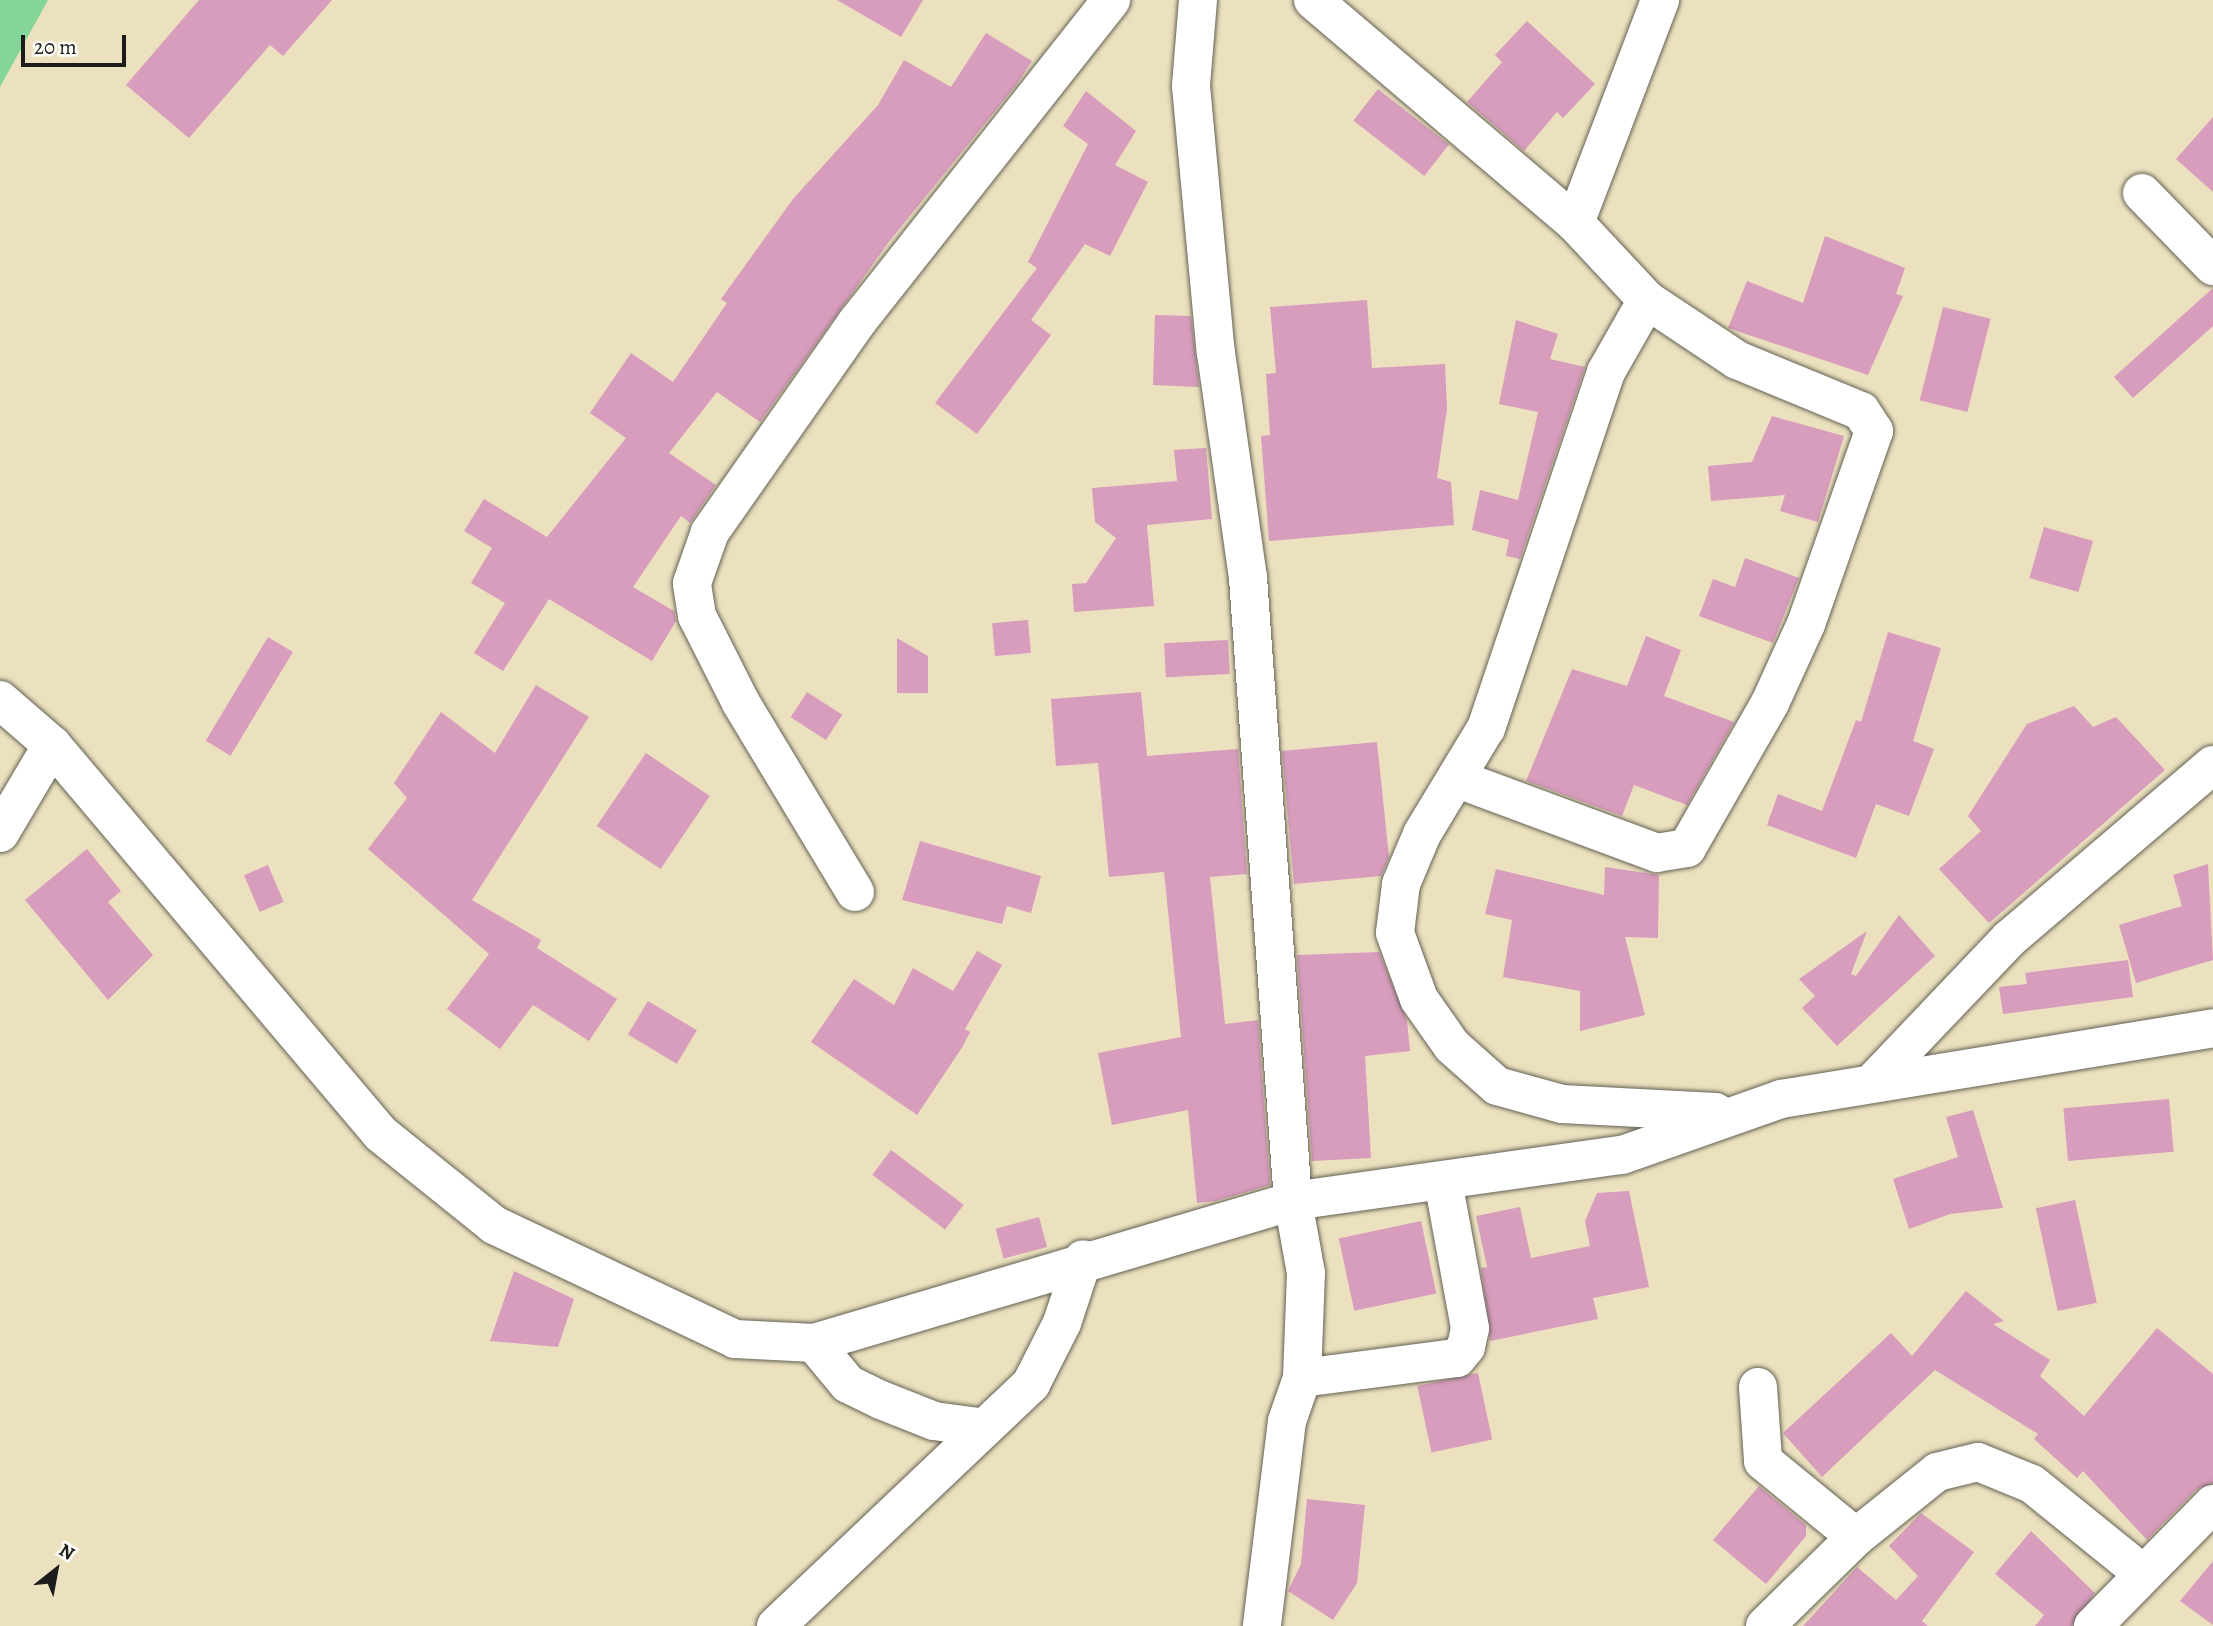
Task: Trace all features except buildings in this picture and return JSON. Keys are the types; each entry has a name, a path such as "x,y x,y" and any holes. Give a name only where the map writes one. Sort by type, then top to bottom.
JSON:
{"street":[{"path":"855,892 741,703 697,616 692,583 710,532 857,322 1111,0"},
{"path":"1198,0 1191,86 1217,366 1248,578 1293,1201 1306,1273 1302,1378 1287,1421 1262,1626"},
{"path":"1313,0 1574,223 1647,300 1737,360 1861,411 1874,432 1806,624 1700,834 1676,854 1558,820 1458,779"},
{"path":"1574,223 1660,0"},
{"path":"2141,193 2213,266"},
{"path":"1647,300 1606,372 1486,728 1401,884 1395,933 1419,999 1452,1046 1497,1086 1562,1104 1732,1113"},
{"path":"0,700 52,745 381,1135 494,1226 735,1339 814,1343 1083,1259 1293,1201 1622,1155 1732,1113 1872,1083 2213,1028"},
{"path":"0,833 52,745"},
{"path":"1872,1083 2009,939 2213,765"},
{"path":"1302,1378 1457,1358 1466,1347 1470,1328 1443,1181"},
{"path":"776,1626 1031,1384 1062,1323 1083,1259"},
{"path":"814,1343 848,1384 934,1421 985,1428"},
{"path":"1758,1387 1763,1461 1856,1536"},
{"path":"1765,1626 1856,1536 1937,1472 1978,1462 2032,1484 2141,1572"},
{"path":"2093,1626 2141,1572 2213,1504"}],"green space":[{"path":"0,0 48,0 0,87"}]}
